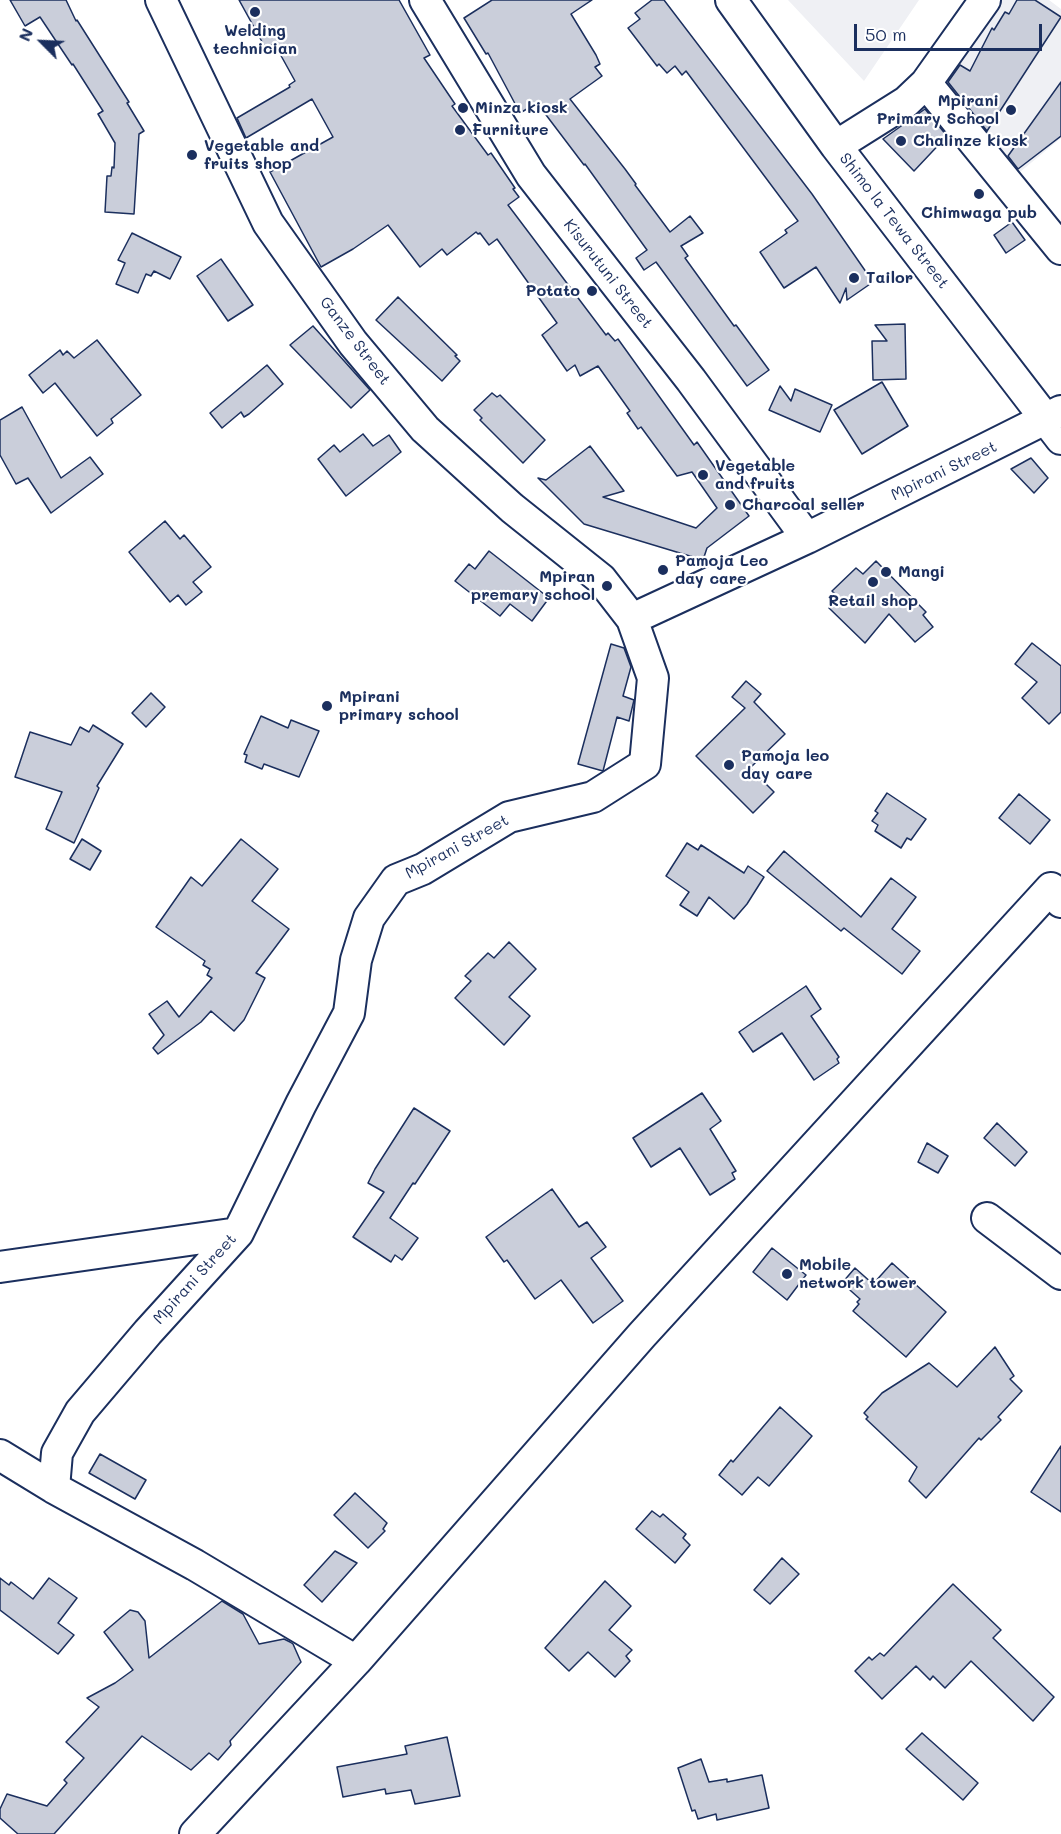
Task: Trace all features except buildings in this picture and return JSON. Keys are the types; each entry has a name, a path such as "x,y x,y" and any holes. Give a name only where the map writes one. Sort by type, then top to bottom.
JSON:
{"street":[{"name":"Ganze Street","path":"161,0 268,223 353,343 425,429 512,508 601,579 632,619"},
{"name":"Kisurutuni Street","path":"425,0 531,175 691,380 807,538"},
{"name":"Shimo la Tewa Street","path":"731,0 836,146 1056,423"},
{"path":"836,146 906,102 926,83 985,0"},
{"path":"926,83 1061,249"},
{"name":"Mpirani Street","path":"54,1488 57,1453 80,1412 190,1284 238,1233 301,1104 349,1013 356,960 369,918 396,880 423,869 508,817 593,797 645,765 652,678 632,619 1056,423"},
{"path":"195,1834 356,1661 642,1335 1051,888 1061,902"},
{"path":"987,1218 1061,1274"},
{"path":"0,1267 238,1233"},
{"path":"0,1455 54,1488 195,1565 356,1661"}],"shaded area":[{"name":"Mpirani primary school","path":"788,0 919,0 864,81"},
{"name":"Mpirani Primary School","path":"998,0 1049,0 1061,9 1061,138 1014,177 938,81"}],"place":[{"name":"Welding technician","path":"255,12"},
{"name":"Minza kiosk","path":"463,108"},
{"name":"Mpirani Primary School","path":"1011,110"},
{"name":"Furniture","path":"460,130"},
{"name":"Chalinze kiosk","path":"901,141"},
{"name":"Vegetable and fruits shop","path":"192,155"},
{"name":"Chimwaga pub","path":"979,194"},
{"name":"Tailor","path":"854,278"},
{"name":"Potato","path":"592,291"},
{"name":"Vegetable and fruits","path":"703,475"},
{"name":"Charcoal seller","path":"730,505"},
{"name":"Pamoja Leo day care","path":"663,570"},
{"name":"Mangi","path":"886,572"},
{"name":"Retail shop","path":"873,582"},
{"name":"Mpiran premary school","path":"607,586"},
{"name":"Mpirani primary school","path":"327,706"},
{"name":"Pamoja leo day care","path":"729,765"},
{"name":"Mobile network tower","path":"787,1274"}]}
